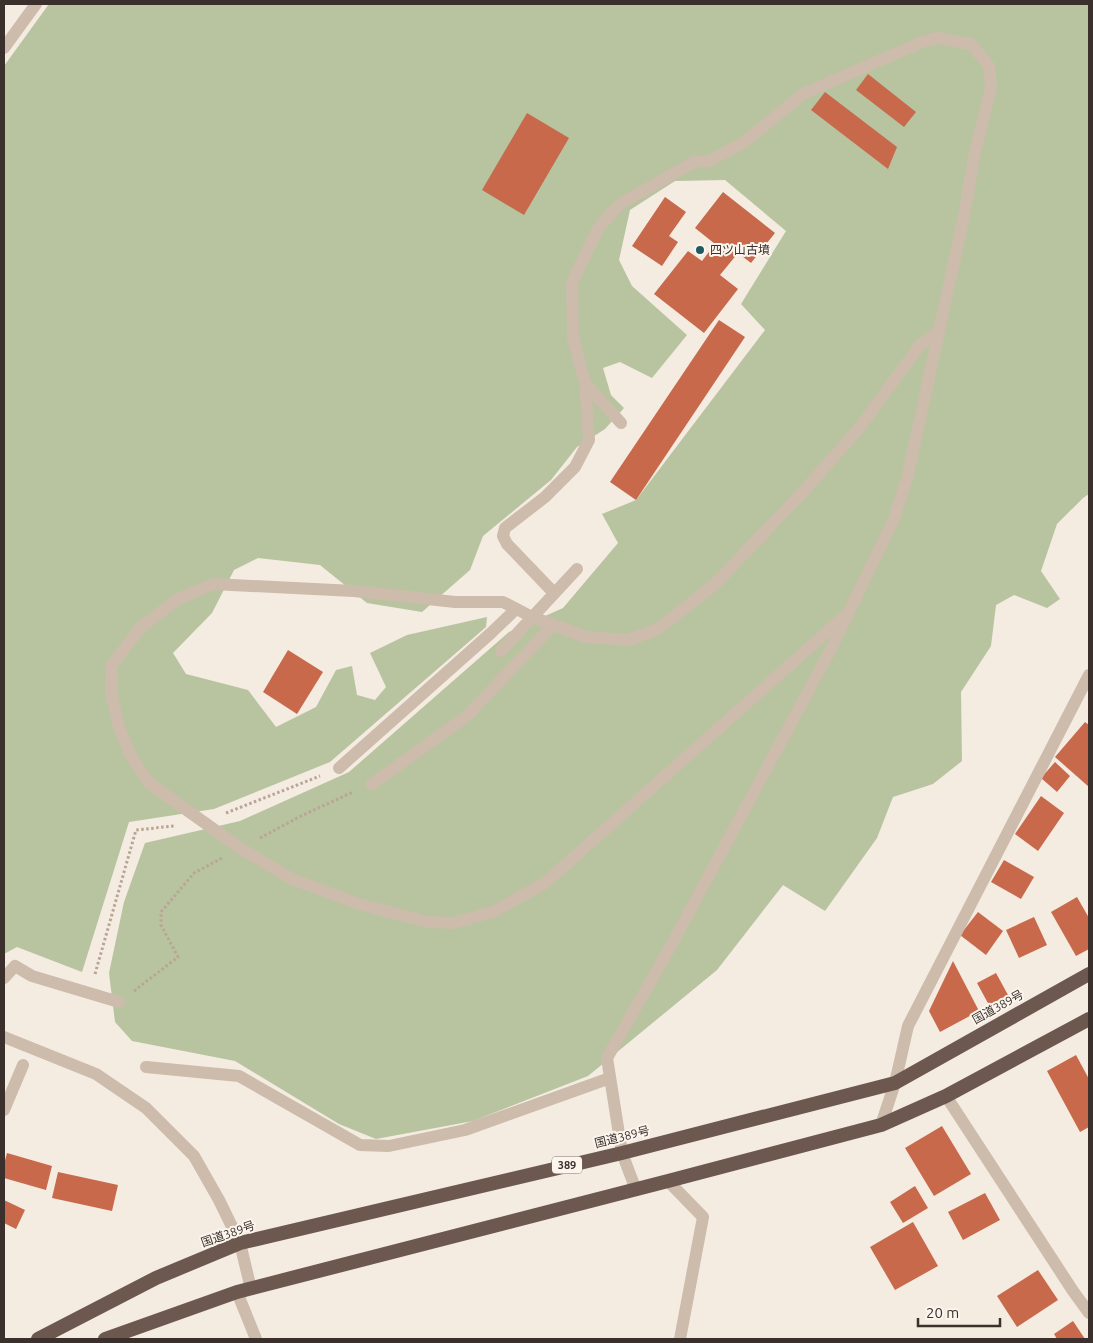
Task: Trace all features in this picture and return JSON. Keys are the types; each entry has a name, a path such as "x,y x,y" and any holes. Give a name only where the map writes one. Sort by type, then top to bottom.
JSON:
{"highway":[{"name":"国道389号","path":"38,1339 156,1278 240,1243 622,1152 895,1083 1089,974"},
{"path":"105,1339 237,1292 636,1190 881,1124 946,1096 1089,1019"}],"street":[{"path":"4,48 36,4"},
{"path":"554,593 507,544 503,536 506,528 545,497 575,467 589,440 585,383 573,338 572,282 599,226 620,204 694,162 709,161 743,143 803,94 922,42 937,38 971,44 989,66 991,87 974,157 965,211 907,479 893,521 831,649 673,942 607,1058 622,1152 636,1190"},
{"path":"848,613 545,883 493,912 453,923 428,922 359,904 292,879 240,848 149,784 130,756 119,727 111,692 112,665 141,627 178,599 213,584 354,591 456,602 503,602 532,618 586,637 628,640 658,629 715,584 803,492 860,427 920,344 939,331"},
{"path":"585,383 621,423"},
{"path":"501,651 577,569"},
{"path":"339,768 516,609"},
{"path":"372,784 467,716 553,625"},
{"path":"881,1124 895,1083 908,1026 1088,679"},
{"path":"4,978 15,966 32,976 119,1002"},
{"path":"4,1037 96,1074 146,1108 194,1156 219,1200 240,1243 251,1289"},
{"path":"4,1110 23,1065"},
{"path":"146,1067 239,1076 360,1146 389,1146 465,1130 610,1078"},
{"path":"946,1096 1089,1313"},
{"path":"668,1181 704,1216 680,1339"},
{"path":"237,1292 256,1339"}],"path":[{"path":"90,993 136,830 203,822 339,768"},
{"path":"119,1002 178,957 161,924 161,912 194,873 301,816 372,784"}],"green space":[{"path":"49,4 1089,4 1089,494 1057,524 1041,571 1060,599 1047,608 1014,595 996,605 991,646 961,692 962,761 933,784 893,797 877,838 825,911 783,885 717,970 588,1076 473,1121 376,1139 339,1124 235,1061 132,1041 115,1022 109,973 124,902 145,843 240,821 349,772 509,632 563,608 618,543 602,514 636,500 765,330 741,304 786,231 725,180 675,181 630,210 619,260 632,286 687,335 652,378 620,362 603,368 611,395 624,408 605,429 577,447 551,480 483,536 470,570 422,612 367,603 320,565 258,558 234,570 212,613 173,653 186,674 248,690 276,727 316,707 336,670 352,666 357,695 375,700 386,687 370,653 407,635 487,617 486,627 330,762 214,809 129,822 82,972 17,947 4,954 4,66"}],"building":[{"path":"868,74 916,112 904,127 856,90"},
{"path":"825,92 897,147 888,169 811,110"},
{"path":"527,113 569,138 524,215 482,190"},
{"path":"723,192 775,233 751,263 738,253 720,275 738,289 704,333 654,294 688,251 702,261 715,244 695,228"},
{"path":"665,197 686,212 669,236 678,242 662,266 632,246"},
{"path":"719,320 745,337 636,500 610,482"},
{"path":"288,650 323,672 297,714 263,692"},
{"path":"1085,722 1089,725 1089,787 1055,757"},
{"path":"1055,762 1070,776 1057,792 1041,778"},
{"path":"1041,796 1064,813 1038,851 1015,834"},
{"path":"1004,860 1034,877 1021,899 991,882"},
{"path":"1077,897 1089,918 1089,949 1076,956 1051,912"},
{"path":"978,912 1003,931 986,955 960,935"},
{"path":"1034,917 1047,945 1019,958 1006,930"},
{"path":"953,961 979,1011 940,1032 929,1011"},
{"path":"996,973 1008,995 989,1005 977,983"},
{"path":"1076,1055 1089,1079 1089,1127 1080,1132 1047,1071"},
{"path":"942,1126 971,1174 934,1196 905,1148"},
{"path":"7,1153 52,1166 46,1190 4,1178 4,1164"},
{"path":"58,1172 118,1185 112,1211 52,1198"},
{"path":"915,1186 928,1208 903,1223 890,1202"},
{"path":"985,1193 1000,1220 963,1240 948,1212"},
{"path":"4,1200 25,1210 16,1229 4,1223"},
{"path":"913,1222 938,1266 895,1290 870,1247"},
{"path":"1038,1270 1058,1300 1017,1327 997,1296"},
{"path":"1073,1321 1085,1339 1057,1339 1054,1334"}],"place":[{"name":"四ツ山古墳","path":"700,250"}]}
